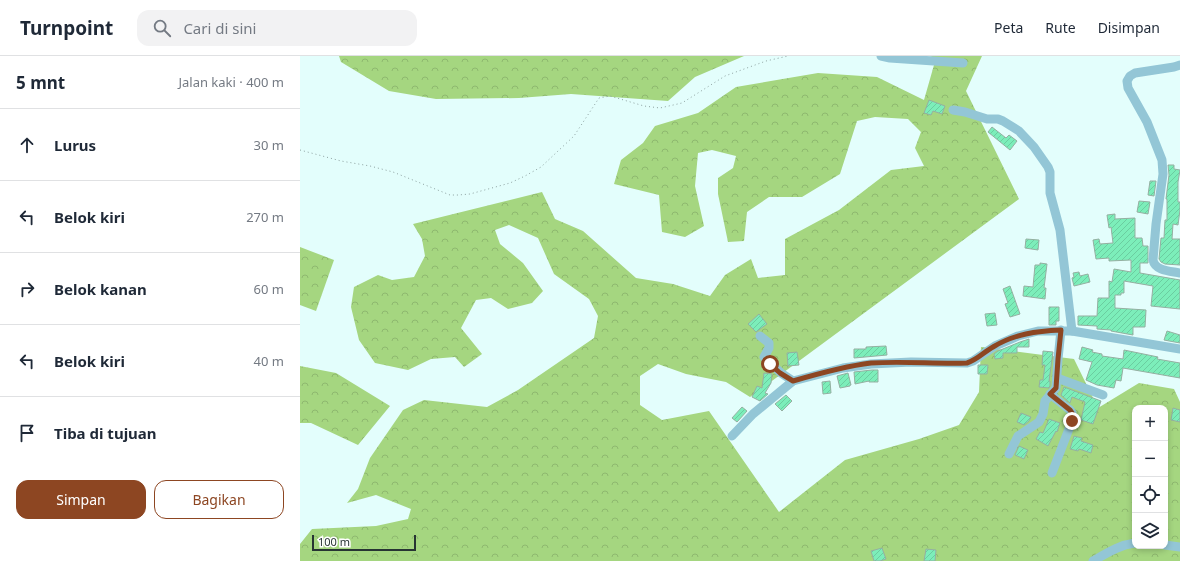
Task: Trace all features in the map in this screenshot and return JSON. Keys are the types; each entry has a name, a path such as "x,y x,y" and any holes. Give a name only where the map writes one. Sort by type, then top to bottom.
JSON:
{"street":[{"path":"881,56 890,58 964,63"},
{"path":"1180,66 1135,73 1130,76 1127,81 1128,88 1147,122 1162,160 1163,174 1156,224 1154,264 1160,268 1180,273"},
{"path":"953,110 987,119 998,119 1003,121 1019,131 1034,147 1048,167 1050,172 1050,193 1060,230 1072,331"},
{"path":"1009,454 1018,436 1039,422 1043,414 1045,401 1056,389 1061,330"},
{"path":"732,436 753,414 793,381 843,368 871,364 911,362 973,362 995,346 1018,336 1038,331 1072,331 1180,349"},
{"path":"760,336 769,343 769,348 764,357 780,373 793,381"},
{"path":"1057,378 1103,395"},
{"path":"1050,394 1070,410 1072,417 1072,421 1052,472"},
{"path":"1093,561 1116,548 1125,544 1132,543"},
{"path":"1168,545 1180,547"}],"path":[{"path":"300,150 341,161 370,166 450,194 470,194 510,183 541,167 574,136 599,98 610,96 644,106 660,108 682,103 725,76 766,61 788,56"}],"green space":[{"path":"339,56 744,56 695,77 668,101 571,94 519,98 436,99 389,91 341,62"},
{"path":"929,56 982,56 966,91 1019,199 750,397 726,382 686,374 658,364 640,376 640,405 662,420 709,411 779,512 845,460 919,439 959,425 979,392 981,347 1074,359 1098,408 1139,383 1174,389 1180,402 1180,561 300,561 300,544 312,529 376,526 408,519 411,509 376,495 347,503 358,489 370,458 403,410 424,400 487,407 518,390 594,338 598,316 589,299 554,274 538,238 509,225 495,230 500,244 523,263 543,291 532,303 508,309 491,298 476,300 461,328 482,354 464,367 455,357 431,359 408,370 375,363 359,340 351,307 354,287 378,275 392,280 414,277 425,256 422,239 413,224 542,192 555,219 583,231 636,278 673,284 710,296 725,275 751,259 758,278 785,275 785,239 839,210 891,170 924,166 915,148 921,132 908,119 875,117 857,121 840,174 802,197 769,197 747,212 744,241 728,242 718,194 718,178 733,168 736,156 712,150 698,153 695,186 704,226 685,237 662,232 659,195 614,184 621,160 643,143 655,126 698,113 736,87 818,73 877,77 924,100 936,58"},
{"path":"300,247 334,260 316,311 300,305"},
{"path":"300,366 336,373 390,406 358,445 311,423 300,423"}],"building":[{"path":"929,100 945,106 942,114 933,111 931,115 924,113"},
{"path":"992,127 1006,138 1009,135 1017,141 1010,150 988,132"},
{"path":"1168,165 1174,165 1174,169 1180,170 1178,182 1178,202 1180,202 1180,210 1178,225 1173,224 1172,239 1180,239 1180,265 1165,264 1159,259 1161,238 1164,238 1165,220 1167,220 1166,199 1169,175"},
{"path":"1150,181 1156,181 1154,196 1148,195"},
{"path":"1139,201 1150,202 1148,214 1137,212"},
{"path":"1115,214 1115,219 1135,218 1135,238 1142,238 1143,246 1148,246 1148,263 1140,263 1140,273 1180,280 1180,309 1151,306 1153,286 1124,281 1124,293 1121,293 1121,295 1115,295 1115,308 1146,310 1145,327 1133,327 1133,335 1111,330 1097,329 1097,326 1078,325 1078,316 1097,316 1098,298 1109,298 1109,281 1112,282 1114,269 1131,272 1131,260 1109,261 1109,258 1096,259 1093,240 1099,239 1100,244 1113,243 1111,227 1109,228 1107,215"},
{"path":"1026,239 1039,240 1038,250 1025,248"},
{"path":"1040,263 1047,264 1044,288 1046,288 1045,299 1023,296 1024,286 1033,287 1035,265 1040,265"},
{"path":"1079,272 1080,276 1088,274 1090,282 1074,286 1072,278 1074,277 1073,273"},
{"path":"1010,286 1020,314 1010,317 1005,304 1008,303 1003,289"},
{"path":"1049,307 1059,307 1059,321 1056,321 1056,325 1049,325"},
{"path":"995,313 997,325 987,326 985,314"},
{"path":"759,314 767,324 756,332 748,324"},
{"path":"1167,331 1180,335 1180,343 1164,340"},
{"path":"1029,339 1029,347 1017,347 1017,353 1003,353 1003,358 995,359 994,354 998,351"},
{"path":"886,346 887,355 854,358 854,349"},
{"path":"1082,347 1093,350 1092,352 1102,354 1102,356 1123,359 1124,350 1158,357 1157,359 1180,363 1180,378 1123,368 1121,381 1116,380 1114,388 1097,385 1086,380 1092,362 1079,359"},
{"path":"1043,351 1053,352 1049,388 1039,387 1040,380 1043,380 1045,365 1042,365"},
{"path":"797,352 799,365 788,366 787,353"},
{"path":"978,365 988,365 987,374 978,374"},
{"path":"878,370 878,382 869,381 855,384 854,372"},
{"path":"764,373 772,374 771,383 765,393 768,394 760,401 752,397 757,386 762,388"},
{"path":"848,373 851,385 840,388 837,376"},
{"path":"830,381 831,393 823,394 822,382"},
{"path":"1064,387 1101,401 1093,424 1081,420 1085,402 1072,397 1070,403 1061,395"},
{"path":"786,395 792,401 782,411 775,404"},
{"path":"742,407 747,411 737,422 732,418"},
{"path":"1173,408 1180,410 1180,422 1171,420"},
{"path":"1021,413 1031,417 1024,425 1017,422"},
{"path":"1049,419 1060,423 1057,432 1056,431 1048,446 1036,439 1040,432 1043,433"},
{"path":"1074,436 1082,438 1081,441 1093,445 1091,453 1079,449 1078,451 1070,449"},
{"path":"1019,446 1028,450 1024,459 1015,455"},
{"path":"882,548 886,559 874,561 871,551"},
{"path":"926,549 936,550 935,561 924,561"}],"route":[{"path":"770,364 780,373 793,381 843,368 871,364 911,362 953,364 967,363 973,362 985,351 1018,336 1038,331 1061,330 1056,388 1050,394 1070,410 1072,413 1072,421"}]}
